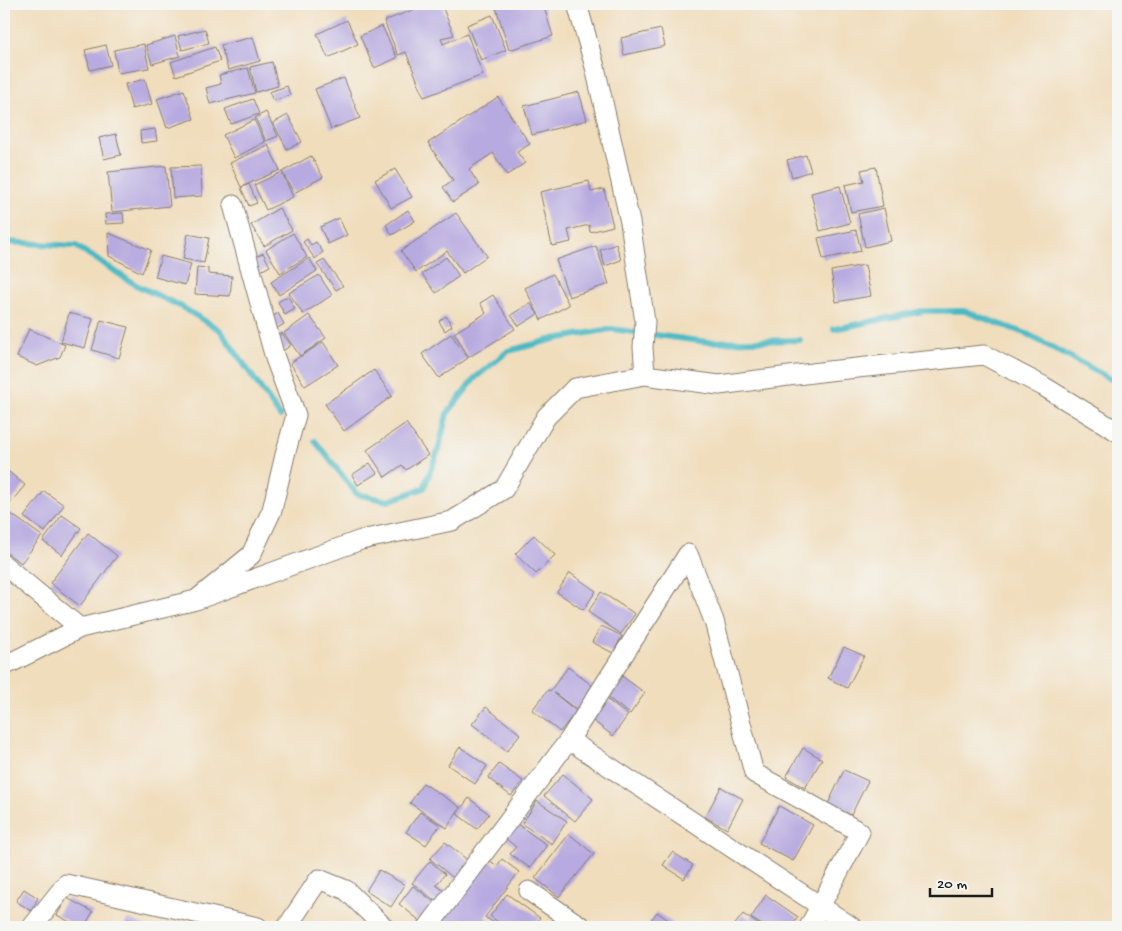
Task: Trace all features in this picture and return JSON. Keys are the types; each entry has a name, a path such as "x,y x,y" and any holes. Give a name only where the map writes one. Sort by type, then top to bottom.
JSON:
{"street":[{"path":"577,4 595,67 630,222 645,322 643,347 645,375"},
{"path":"196,600 252,555 272,510 284,455 296,416 275,358 233,205"},
{"path":"4,666 80,628 196,600 361,540 452,521 504,489 546,417 575,388 645,375 719,385 828,371 984,355 1043,386 1118,432"},
{"path":"428,927 569,740 688,554 714,621 754,773 860,832 809,927"},
{"path":"4,565 80,628"},
{"path":"569,740 852,927"},
{"path":"287,927 319,879 346,890 384,927"},
{"path":"32,927 66,884 258,927"},
{"path":"529,891 582,927"}],"building":[{"path":"428,4 441,4 454,35 441,38 443,44 467,34 483,75 424,97 406,52 398,55 384,21"},
{"path":"495,4 543,4 553,36 509,50"},
{"path":"492,15 506,50 481,60 467,25"},
{"path":"347,20 358,44 328,58 317,34"},
{"path":"382,26 397,58 374,68 360,36"},
{"path":"205,29 209,43 182,50 178,36"},
{"path":"661,29 665,46 624,55 621,38"},
{"path":"175,36 180,56 152,64 146,45"},
{"path":"253,37 260,61 228,70 221,45"},
{"path":"144,44 149,68 118,73 114,50"},
{"path":"106,45 111,65 90,70 85,50"},
{"path":"215,47 220,61 176,76 171,62"},
{"path":"272,62 278,86 256,92 250,67"},
{"path":"248,68 255,93 210,104 206,88 221,84 219,75"},
{"path":"344,78 360,118 331,129 315,89"},
{"path":"145,79 152,104 132,109 125,84"},
{"path":"287,86 290,95 273,101 269,92"},
{"path":"184,90 194,119 167,128 157,99"},
{"path":"579,92 587,120 532,135 524,106"},
{"path":"498,97 530,144 517,152 525,163 507,175 493,153 469,169 479,185 453,202 443,187 453,180 428,143"},
{"path":"253,99 259,114 231,124 225,109"},
{"path":"266,112 278,136 266,141 255,118"},
{"path":"288,115 302,142 287,149 273,123"},
{"path":"254,120 265,142 234,158 223,135"},
{"path":"155,129 157,141 141,143 140,131"},
{"path":"116,134 121,155 104,159 99,138"},
{"path":"268,145 280,170 241,187 230,163"},
{"path":"806,155 811,171 792,177 787,160"},
{"path":"311,156 323,177 294,193 282,172"},
{"path":"166,166 170,206 112,212 108,172"},
{"path":"201,166 202,196 173,198 171,167"},
{"path":"876,167 883,206 851,212 845,185 864,181 861,170"},
{"path":"395,169 412,197 391,208 375,180"},
{"path":"282,172 293,197 266,210 254,185"},
{"path":"589,181 591,192 604,189 613,226 590,232 589,225 568,230 571,242 552,246 540,192"},
{"path":"249,184 257,203 249,206 241,188"},
{"path":"840,186 850,223 820,231 811,193"},
{"path":"279,208 292,230 264,246 251,225"},
{"path":"884,208 891,241 865,247 858,214"},
{"path":"408,210 415,221 392,235 386,225"},
{"path":"123,213 124,223 106,224 105,214"},
{"path":"456,213 487,256 463,273 447,251 416,272 401,251"},
{"path":"339,218 347,235 328,244 320,227"},
{"path":"856,230 861,251 823,259 818,238"},
{"path":"108,233 151,250 142,273 109,256"},
{"path":"293,233 307,257 280,273 266,250"},
{"path":"188,234 209,238 204,263 183,259"},
{"path":"307,239 311,245 316,242 323,252 315,259 303,242"},
{"path":"616,244 621,260 605,266 600,250"},
{"path":"596,246 609,284 569,297 556,260"},
{"path":"263,253 270,266 257,273 250,260"},
{"path":"161,256 191,264 185,285 155,277"},
{"path":"446,257 459,276 436,293 422,274"},
{"path":"309,258 317,271 279,295 271,282"},
{"path":"324,260 343,286 336,290 317,264"},
{"path":"865,265 871,296 836,302 831,271"},
{"path":"197,267 208,268 208,274 232,276 230,296 195,294"},
{"path":"553,274 569,305 541,320 525,288"},
{"path":"319,275 332,295 303,314 289,293"},
{"path":"493,295 515,329 469,357 454,333 486,313 480,303"},
{"path":"288,296 295,309 285,315 278,302"},
{"path":"530,303 538,314 519,326 511,315"},
{"path":"69,313 93,319 85,348 61,342"},
{"path":"278,313 284,324 273,331 267,320"},
{"path":"309,315 326,338 300,356 284,333"},
{"path":"446,316 452,326 445,331 439,321"},
{"path":"101,320 128,327 119,358 92,350"},
{"path":"29,329 65,345 60,357 37,366 17,357"},
{"path":"282,333 291,345 283,351 275,339"},
{"path":"451,334 468,358 439,378 422,354"},
{"path":"323,342 338,365 305,386 290,363"},
{"path":"374,370 392,396 344,431 325,404"},
{"path":"406,423 428,455 406,470 402,465 385,477 367,450"},
{"path":"370,463 377,473 358,485 352,475"},
{"path":"4,468 25,485 4,511"},
{"path":"44,491 64,505 45,532 24,517"},
{"path":"7,511 42,536 21,563 4,551 4,515"},
{"path":"62,515 81,528 62,555 43,541"},
{"path":"88,533 117,556 80,606 50,583"},
{"path":"534,535 555,555 536,574 515,554"},
{"path":"570,573 596,591 583,610 557,592"},
{"path":"601,592 635,614 621,634 588,612"},
{"path":"601,626 622,636 613,653 592,642"},
{"path":"844,647 864,656 847,688 828,678"},
{"path":"568,667 594,687 577,710 554,693 576,711 560,732 532,710 548,690 550,691"},
{"path":"615,671 645,693 630,714 600,692"},
{"path":"598,693 628,715 613,736 583,713"},
{"path":"486,707 520,734 507,751 472,724"},
{"path":"460,747 487,766 475,784 448,765"},
{"path":"803,748 822,759 805,788 786,777"},
{"path":"499,764 523,781 511,796 488,778"},
{"path":"844,770 868,781 851,815 828,804"},
{"path":"563,774 593,799 575,821 544,796"},
{"path":"423,783 460,807 447,828 410,803"},
{"path":"721,787 743,799 727,829 705,817"},
{"path":"469,798 489,814 477,829 457,814"},
{"path":"537,801 567,821 552,844 522,824"},
{"path":"779,806 813,825 793,861 759,843"},
{"path":"420,812 440,825 426,845 406,832"},
{"path":"516,823 547,845 530,868 510,854 516,847 505,838"},
{"path":"569,834 594,854 559,897 535,878"},
{"path":"445,842 470,862 456,880 430,859"},
{"path":"672,852 693,865 684,879 663,865"},
{"path":"485,857 497,866 502,859 519,872 485,917 500,927 433,927"},
{"path":"430,861 445,874 436,885 448,894 440,905 412,883"},
{"path":"379,870 405,885 391,907 366,891"},
{"path":"413,886 438,905 424,924 399,904"},
{"path":"24,889 38,898 31,911 16,901"},
{"path":"507,894 540,918 533,927 505,927 490,916"},
{"path":"766,895 798,917 791,927 765,927 751,918"},
{"path":"67,898 93,912 84,927 79,927 57,915"},
{"path":"657,912 675,925 674,927 646,927"},
{"path":"743,914 762,927 733,927"},
{"path":"128,919 149,927 122,927"}],"waterway":[{"path":"4,242 76,246 136,285 180,306 220,330 280,416"},
{"path":"834,329 923,311 964,311 1027,334 1118,383"},
{"path":"315,441 357,494 388,501 424,488 439,448 447,414 475,378 508,351 554,339 611,329 707,342 800,340"}]}
